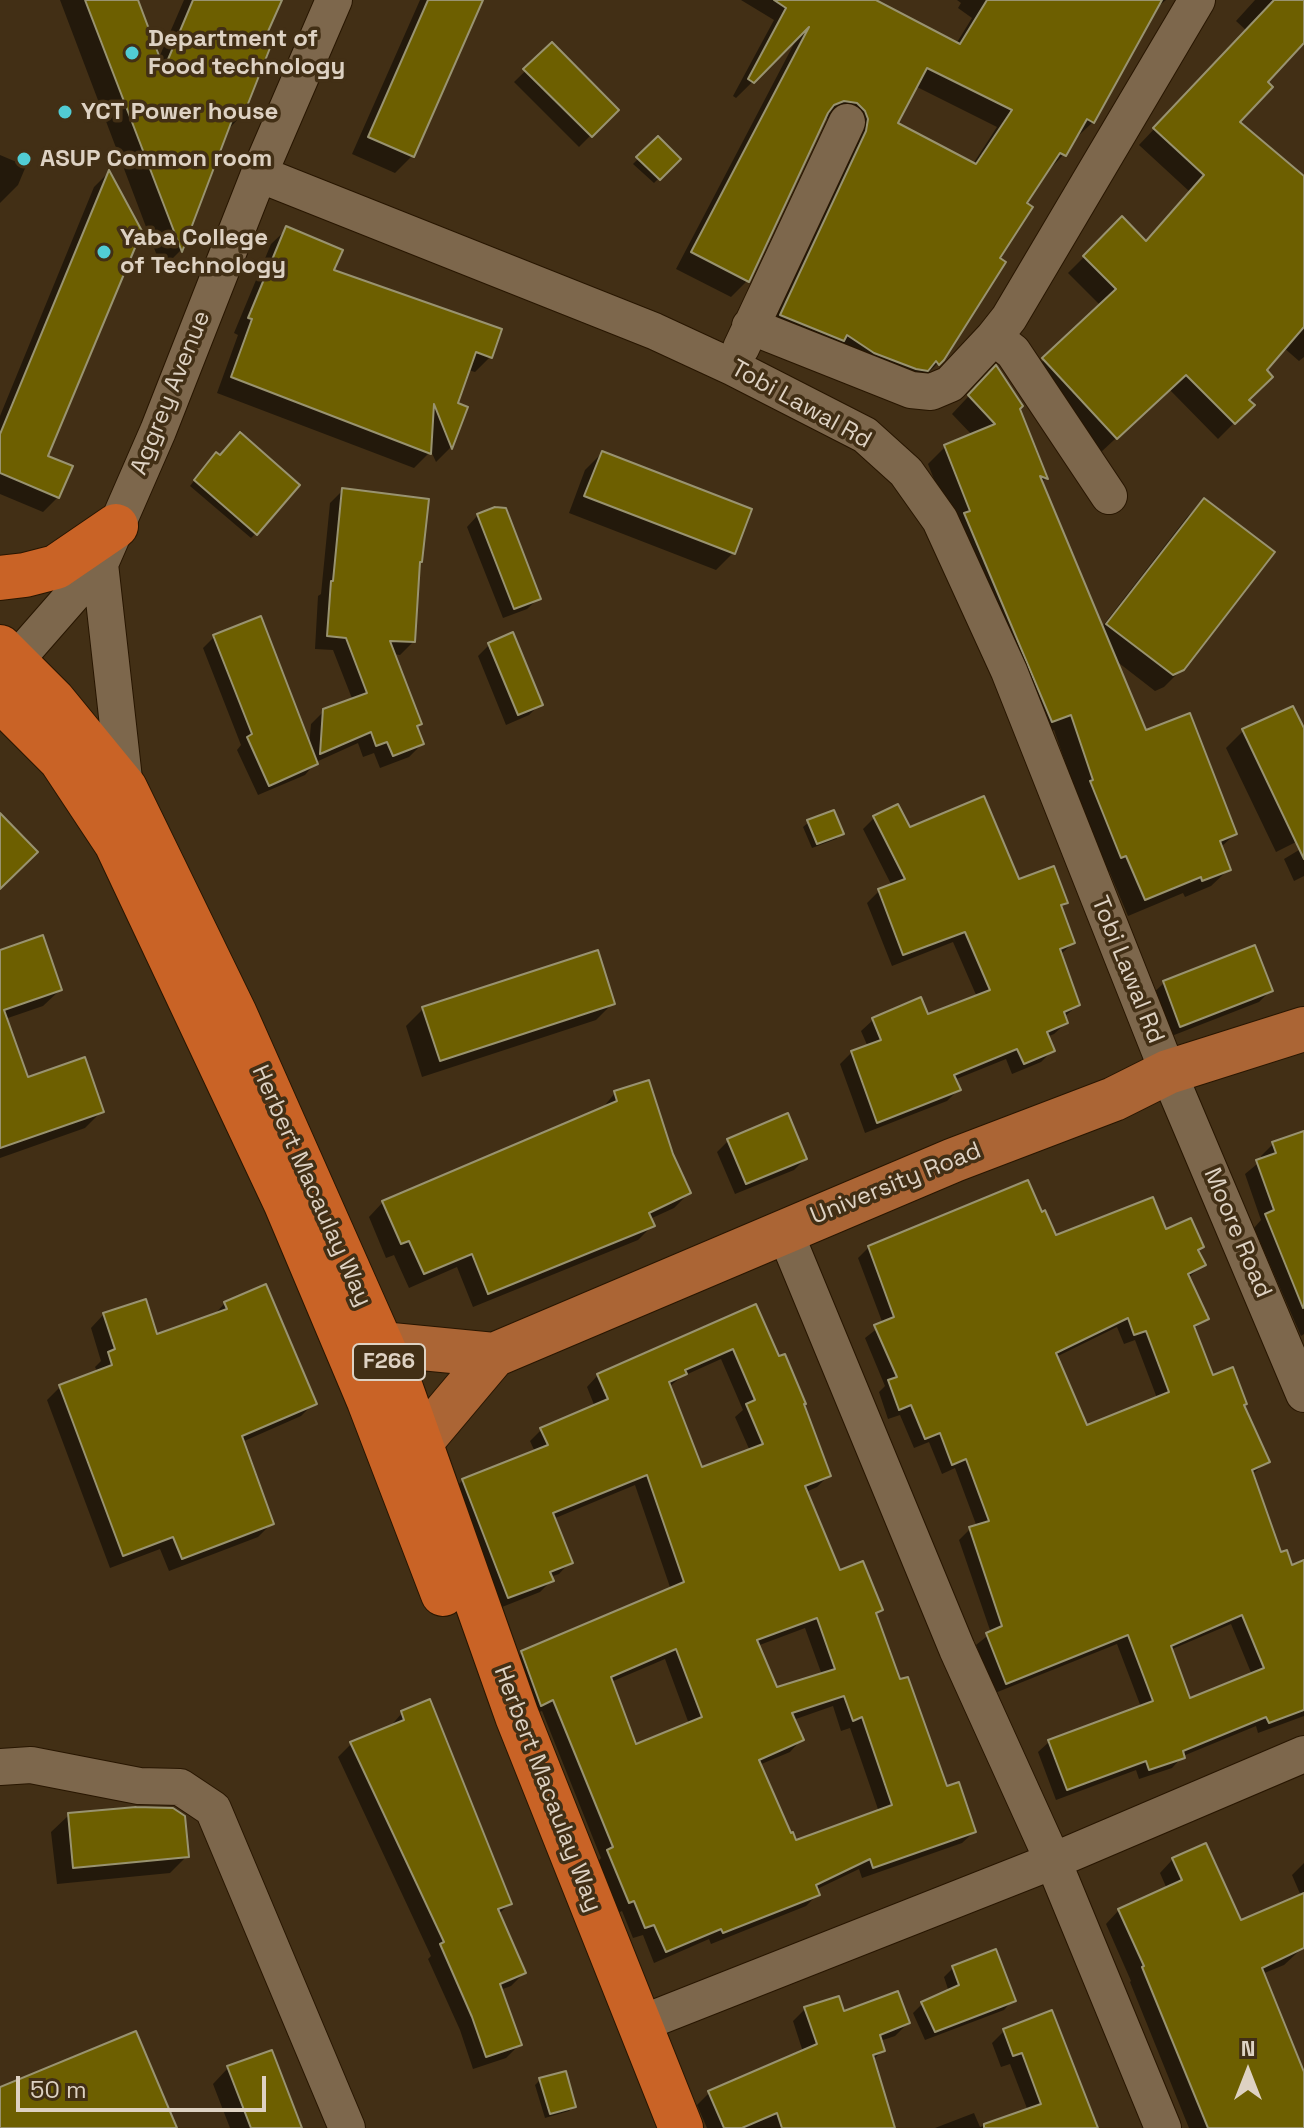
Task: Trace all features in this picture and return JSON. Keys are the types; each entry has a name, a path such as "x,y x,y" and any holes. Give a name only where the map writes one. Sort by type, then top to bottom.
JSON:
{"highway":[{"path":"0,578 56,567 108,545"},
{"name":"Herbert Macaulay Way","path":"5,669 53,700 125,788 235,1014 402,1391 517,1716 681,2128"},
{"name":"Herbert Macaulay Way","path":"5,669 116,843 286,1204 369,1401 504,1765 652,2128"}],"main road":[{"name":"University Road","path":"494,1355 784,1230 1114,1099 1168,1072 1304,1029"},
{"path":"381,1344 494,1355"},
{"path":"420,1443 494,1355"}],"street":[{"name":"Aggrey Avenue","path":"108,545 158,431 259,174 334,0"},
{"path":"750,326 911,390 931,392 950,384 1009,318 1197,0"},
{"path":"734,368 750,326 847,122"},
{"name":"Tobi Lawal Rd","path":"259,174 654,331 865,435 906,472 940,520 1009,671 1168,1072"},
{"path":"994,337 1013,352 1109,496"},
{"path":"5,669 108,545"},
{"path":"108,545 125,788"},
{"name":"Moore Road","path":"1168,1072 1304,1394"},
{"path":"784,1230 957,1649 1053,1861 1163,2128"},
{"path":"640,2024 1053,1861 1304,1754"},
{"path":"0,1767 31,1765 139,1786 180,1787 213,1809 347,2128"}],"building":[{"path":"85,0 138,0 164,69 193,0 282,0 262,45 270,48 242,119 234,115 182,252"},
{"path":"428,0 483,0 414,157 368,137"},
{"path":"774,0 876,0 960,44 987,0 1162,0 1094,123 1087,119 1066,156 1060,153 1027,203 1033,207 1000,258 1006,262 944,360 939,365 936,361 928,371 874,353 847,335 844,341 780,315 866,131 868,119 857,103 844,101 834,105 828,113 749,282 691,252 809,27 754,83 748,79 786,8","holes":["927,68 1012,110 976,164 898,123"]},
{"path":"1274,0 1304,0 1304,43 1268,82 1273,87 1240,122 1304,176 1304,327 1267,370 1273,377 1249,400 1255,405 1235,424 1186,375 1117,439 1042,358 1116,289 1083,256 1122,216 1146,241 1204,175 1153,128"},
{"path":"552,42 619,110 592,137 523,69"},
{"path":"658,136 681,159 660,180 636,157"},
{"path":"109,170 142,231 48,456 73,466 59,498 0,473 0,434"},
{"path":"286,226 343,250 334,270 502,329 492,358 476,352 458,403 468,407 452,449 434,404 431,454 231,377 252,319 248,318"},
{"path":"996,365 1023,406 1020,409 1048,479 1040,476 1146,730 1190,713 1237,834 1220,841 1231,870 1202,881 1201,877 1145,900 1126,856 1121,858 1090,781 1093,780 1071,715 1052,722 964,513 970,511 944,445 995,424 968,395"},
{"path":"240,432 300,485 257,535 194,480 216,452 220,455"},
{"path":"602,451 752,509 735,554 584,496"},
{"path":"342,488 429,499 420,562 415,642 390,641 422,724 417,726 424,744 393,756 387,742 376,746 371,732 320,754 323,709 367,693 346,638 327,636"},
{"path":"1204,498 1275,552 1184,670 1173,675 1106,624"},
{"path":"495,507 506,508 541,599 514,609 477,514"},
{"path":"261,616 318,764 269,786 247,737 252,734 213,635"},
{"path":"513,632 543,705 518,715 488,643"},
{"path":"1293,706 1304,728 1304,859 1242,729"},
{"path":"984,796 1019,879 1054,866 1068,903 1061,905 1075,943 1060,949 1080,1005 1064,1012 1068,1023 1047,1032 1055,1051 1024,1064 1017,1049 954,1075 961,1090 877,1123 851,1051 881,1040 872,1018 921,997 928,1014 990,990 965,932 903,955 878,889 905,879 873,816 898,804 910,827"},
{"path":"834,810 844,834 817,844 807,820"},
{"path":"0,813 38,852 0,889"},
{"path":"43,935 62,990 4,1010 28,1077 85,1057 104,1112 0,1148 0,950"},
{"path":"1255,945 1273,991 1180,1027 1163,981"},
{"path":"598,950 615,1004 440,1061 422,1007"},
{"path":"649,1080 673,1154 691,1193 649,1213 655,1226 488,1294 472,1254 424,1274 409,1241 401,1244 382,1201 617,1101 614,1091"},
{"path":"788,1113 807,1159 746,1184 727,1139"},
{"path":"1304,1131 1303,1308 1265,1214 1274,1210 1256,1160 1276,1153 1272,1142"},
{"path":"1028,1180 1056,1235 1153,1197 1166,1229 1191,1218 1204,1247 1198,1250 1206,1265 1188,1274 1209,1319 1194,1326 1213,1375 1233,1367 1247,1404 1244,1405 1270,1462 1252,1470 1281,1552 1287,1550 1292,1565 1304,1560 1304,1710 1269,1723 1266,1717 1183,1751 1185,1758 1149,1770 1146,1761 1067,1790 1048,1740 1153,1701 1128,1635 1006,1684 986,1633 1002,1626 969,1527 989,1521 966,1459 952,1465 940,1433 925,1439 911,1405 899,1410 888,1380 897,1377 874,1325 894,1317 868,1246","holes":["1128,1318 1134,1335 1146,1331 1169,1392 1087,1425 1056,1353","1242,1615 1264,1668 1190,1698 1171,1646"]},
{"path":"266,1284 317,1404 242,1436 274,1524 182,1559 173,1537 123,1556 59,1385 112,1365 108,1352 115,1349 103,1313 146,1299 157,1334 227,1309 224,1302"},
{"path":"756,1304 779,1356 785,1354 831,1476 805,1486 840,1570 863,1561 883,1610 876,1613 900,1679 908,1677 947,1786 959,1782 976,1832 873,1868 870,1859 816,1885 820,1895 723,1933 721,1929 666,1952 654,1925 645,1928 634,1901 629,1903 607,1850 613,1847 553,1700 541,1706 521,1651 684,1582 647,1475 553,1513 573,1563 550,1572 554,1581 508,1598 462,1479 548,1445 540,1428 608,1399 597,1374","holes":["733,1349 755,1400 746,1404 763,1444 702,1467 669,1382 687,1374 685,1370","817,1618 835,1669 777,1687 757,1640","676,1649 702,1717 636,1744 611,1677","844,1696 853,1721 862,1717 892,1805 796,1840 759,1760 804,1740 792,1713"]},
{"path":"430,1699 512,1904 498,1909 526,1973 500,1984 522,2045 486,2057 440,1944 444,1942 350,1742 404,1720 401,1711"},
{"path":"136,1807 173,1808 185,1816 189,1857 73,1868 68,1813"},
{"path":"1206,1843 1241,1920 1304,1893 1304,1948 1262,1968 1304,2072 1304,2128 1208,2128 1118,1909 1182,1880 1172,1858"},
{"path":"996,1949 1016,2001 935,2032 921,2002 959,1985 952,1966"},
{"path":"898,1991 910,2023 880,2035 885,2051 873,2055 895,2128 782,2128 777,2113 742,2128 724,2128 708,2091 817,2044 804,2007 839,1996 844,2011"},
{"path":"1052,2010 1098,2128 984,2128 984,2124 1041,2104 1022,2053 1013,2056 1003,2029"},
{"path":"136,2031 177,2128 0,2128 0,2087"},
{"path":"272,2050 302,2128 251,2128 227,2066"},
{"path":"566,2071 576,2107 550,2114 539,2078"}],"place":[{"name":"Department of Food technology","path":"132,53"},
{"name":"YCT Power house","path":"65,112"},
{"name":"ASUP Common room","path":"24,159"},
{"name":"Yaba College of Technology","path":"104,252"}]}
